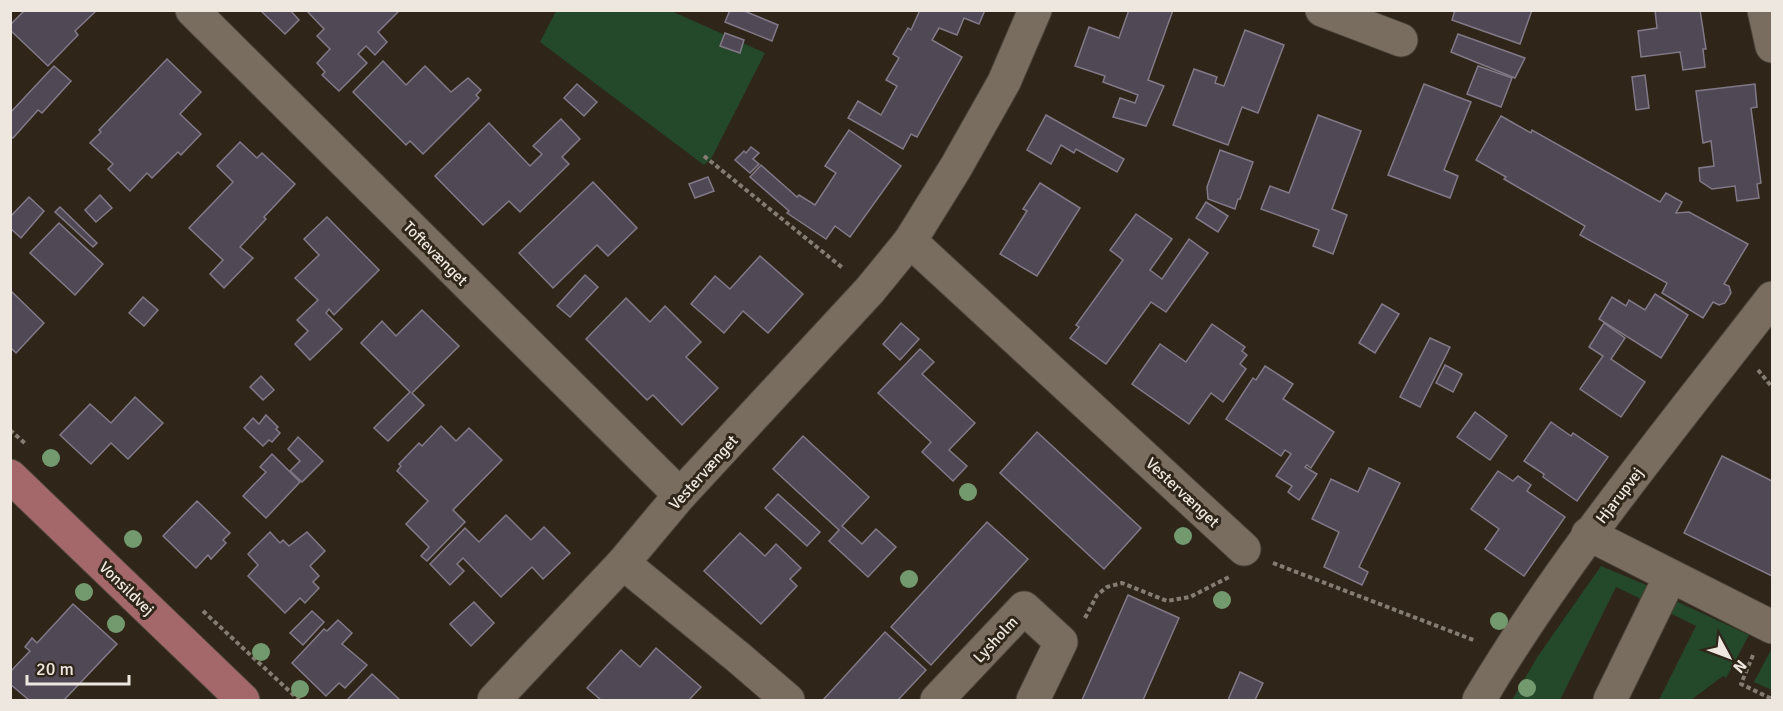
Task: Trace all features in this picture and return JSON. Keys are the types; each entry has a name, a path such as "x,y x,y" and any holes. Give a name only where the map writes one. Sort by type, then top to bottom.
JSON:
{"main road":[{"name":"Vonsildvej","path":"10,476 243,700"}],"street":[{"name":"Toftevænget","path":"192,10 680,495"},
{"name":"Vestervænget","path":"494,700 623,563 680,495 870,290 910,241 956,167 1004,82 1035,10"},
{"path":"1322,10 1401,40"},
{"path":"1764,10 1773,46"},
{"name":"Vestervænget","path":"910,241 1244,549"},
{"name":"Hjarupvej","path":"1479,700 1507,653 1588,534 1773,298"},
{"path":"1588,534 1770,626"},
{"path":"623,563 788,700"},
{"path":"1610,700 1670,577"},
{"name":"Lysholm","path":"937,700 1024,608 1061,642"},
{"path":"1033,700 1061,642"}],"path":[{"path":"704,156 870,290"},
{"path":"1061,642 1082,623 1097,595 1107,587 1122,583 1167,601 1190,597 1228,578 1244,549 1280,566 1507,653"},
{"path":"1770,626 1741,684 1773,699"}],"green space":[{"path":"669,10 765,53 711,159 704,165 540,42 556,11"},
{"path":"1601,566 1651,587 1643,600 1616,587 1560,700 1512,700 1538,656"},
{"path":"1678,602 1749,635 1726,678 1723,676 1691,700 1659,700 1696,626 1670,613"},
{"path":"1772,648 1772,690 1754,682"}],"building":[{"path":"25,10 96,11 75,31 78,35 48,66 10,30 10,25"},
{"path":"260,10 290,10 299,20 285,34"},
{"path":"306,10 400,10 378,32 387,42 375,55 366,46 358,54 367,63 339,91 322,75 325,72 317,63 330,49 317,36 324,29"},
{"path":"730,10 742,10 778,25 772,41 725,22"},
{"path":"920,10 985,10 979,24 964,18 957,35 939,28 932,40 962,57 917,137 911,134 903,149 848,118 858,101 881,115 897,86 886,80 899,58 893,54 908,28 911,30"},
{"path":"1129,10 1173,10 1148,80 1164,86 1146,126 1113,117 1120,98 1135,103 1138,95 1103,82 1105,76 1075,66 1089,27 1119,38"},
{"path":"1455,10 1532,10 1520,44 1452,20"},
{"path":"1655,10 1700,10 1706,49 1703,49 1705,67 1683,70 1680,52 1641,57 1638,31 1657,28"},
{"path":"1245,30 1284,45 1258,113 1242,107 1228,145 1173,125 1194,69 1217,77 1215,83 1224,86"},
{"path":"725,33 744,40 740,53 720,46"},
{"path":"1458,34 1525,58 1515,78 1451,52"},
{"path":"167,59 201,92 180,114 201,134 181,155 178,152 152,178 147,173 130,191 108,169 113,164 90,143 101,132 99,130"},
{"path":"383,61 406,85 425,66 451,92 468,78 481,90 476,95 479,98 423,154 410,141 406,145 353,92"},
{"path":"54,66 71,81 42,113 38,110 13,138 10,136 10,113"},
{"path":"1478,66 1512,78 1501,107 1467,94"},
{"path":"1645,75 1649,108 1636,110 1632,77"},
{"path":"577,84 597,102 584,116 564,98"},
{"path":"1424,84 1471,102 1444,170 1458,176 1450,198 1388,175"},
{"path":"1755,84 1757,107 1751,108 1761,183 1757,184 1759,198 1737,201 1735,186 1712,189 1700,181 1699,168 1714,166 1711,141 1703,143 1696,91"},
{"path":"1046,115 1124,159 1117,172 1076,149 1074,153 1061,145 1051,164 1027,150"},
{"path":"1318,115 1361,131 1332,209 1347,215 1333,254 1313,246 1319,230 1261,209 1270,186 1289,193"},
{"path":"1501,116 1531,133 1532,130 1660,202 1666,193 1682,202 1676,213 1689,212 1748,244 1724,284 1729,286 1731,293 1725,303 1719,305 1713,302 1703,318 1662,293 1667,283 1580,235 1585,226 1476,160"},
{"path":"561,119 580,139 562,157 569,164 520,212 509,201 483,225 435,176 489,123 530,166 542,154 533,146"},
{"path":"849,130 901,166 850,237 835,226 826,239 787,213 789,211 750,177 761,165 797,197 799,195 815,205 836,173 825,166"},
{"path":"240,142 257,158 262,153 295,184 240,247 253,258 224,288 210,274 223,260 189,228 233,182 217,166"},
{"path":"751,147 759,153 753,159 759,164 750,173 735,160"},
{"path":"1220,150 1253,162 1235,209 1208,199 1207,187"},
{"path":"708,177 714,191 695,198 689,184"},
{"path":"593,182 637,228 608,256 597,245 553,288 519,253"},
{"path":"1040,183 1080,208 1037,276 1000,254 1027,211 1023,209"},
{"path":"100,195 112,208 96,222 85,210"},
{"path":"29,197 44,211 21,238 10,228 10,217"},
{"path":"1206,202 1228,216 1218,232 1196,218"},
{"path":"60,207 97,243 93,247 55,212"},
{"path":"1136,214 1172,239 1150,270 1162,279 1189,239 1208,253 1166,312 1151,302 1106,364 1070,338 1079,327 1076,325 1123,260 1110,250"},
{"path":"327,217 379,270 334,315 329,309 326,313 342,329 310,360 295,344 308,331 297,320 318,300 295,278 319,255 304,239"},
{"path":"59,223 103,264 75,295 30,253"},
{"path":"760,256 803,294 768,333 743,311 724,333 691,304 715,276 730,289"},
{"path":"585,275 598,287 570,317 557,306"},
{"path":"11,291 44,323 16,353 10,347"},
{"path":"1655,294 1688,315 1661,358 1599,319 1612,297 1626,306 1629,300 1645,310"},
{"path":"143,297 158,310 144,326 129,313"},
{"path":"626,298 650,322 665,306 701,342 686,357 718,388 682,425 653,395 647,400 586,339"},
{"path":"1382,304 1399,314 1375,353 1359,343"},
{"path":"422,310 459,346 412,393 424,405 388,441 374,428 410,392 361,343 382,321 396,336"},
{"path":"901,323 919,339 900,360 883,344"},
{"path":"1604,323 1625,338 1611,359 1645,382 1621,417 1580,389 1603,356 1589,347"},
{"path":"1212,324 1245,347 1242,351 1247,355 1240,364 1246,369 1223,402 1211,393 1189,424 1132,384 1160,344 1186,362"},
{"path":"1430,338 1450,347 1420,407 1400,397"},
{"path":"920,349 934,362 922,374 975,423 949,450 967,466 953,481 922,452 931,442 878,393"},
{"path":"1445,365 1462,374 1453,392 1436,383"},
{"path":"1265,366 1293,384 1283,399 1334,432 1311,468 1307,465 1305,467 1317,474 1299,500 1288,492 1292,486 1276,476 1291,454 1285,450 1281,456 1226,419 1253,378 1256,380"},
{"path":"261,376 274,390 263,400 250,387"},
{"path":"135,397 163,423 128,459 111,443 91,464 60,435 90,404 111,423"},
{"path":"1475,412 1507,436 1490,460 1457,437"},
{"path":"266,415 278,427 276,429 280,433 272,442 269,440 263,446 244,428 253,418 259,424"},
{"path":"1551,422 1571,436 1573,433 1608,457 1577,501 1524,461"},
{"path":"441,426 456,441 469,428 502,460 453,510 465,522 427,561 421,556 429,547 406,524 428,501 397,471 401,466 399,464 419,443 422,446"},
{"path":"1037,432 1141,528 1104,569 1000,473"},
{"path":"803,436 869,497 842,526 862,544 876,529 896,547 868,577 829,541 839,530 773,469"},
{"path":"298,437 323,461 302,482 290,471 300,461 288,449"},
{"path":"272,454 300,482 266,518 243,496 266,472 260,467"},
{"path":"1722,456 1772,481 1772,576 1684,533"},
{"path":"1369,468 1400,483 1359,567 1368,572 1362,585 1324,567 1339,532 1312,519 1331,479 1358,492"},
{"path":"1498,471 1513,481 1518,476 1531,485 1527,491 1565,517 1524,576 1485,549 1499,529 1471,509"},
{"path":"778,494 820,532 807,546 765,508"},
{"path":"197,501 230,533 223,540 226,543 211,559 208,555 196,568 163,536"},
{"path":"506,515 531,540 544,527 570,553 543,579 532,567 501,597 463,558 457,564 464,571 450,585 430,564 465,528 479,542"},
{"path":"987,522 1028,559 931,665 891,627"},
{"path":"270,532 280,543 283,540 289,546 307,532 325,551 310,566 319,576 313,582 319,588 305,603 300,598 285,613 248,576 258,565 248,554"},
{"path":"740,533 765,556 776,544 801,568 790,579 797,586 761,624 704,571"},
{"path":"1128,595 1179,618 1143,700 1082,700"},
{"path":"474,602 494,623 471,646 450,624"},
{"path":"73,604 117,644 64,700 29,700 10,684 10,672 30,651 25,647 32,638 37,643"},
{"path":"312,611 324,622 303,645 290,633"},
{"path":"338,620 352,633 342,644 367,665 345,688 339,683 326,696 292,663 324,629 327,631"},
{"path":"885,632 926,670 898,700 823,700"},
{"path":"656,648 701,687 689,700 601,700 587,688 621,650 640,667"},
{"path":"1240,672 1263,683 1255,700 1228,700"},
{"path":"372,674 400,700 347,700"}]}
